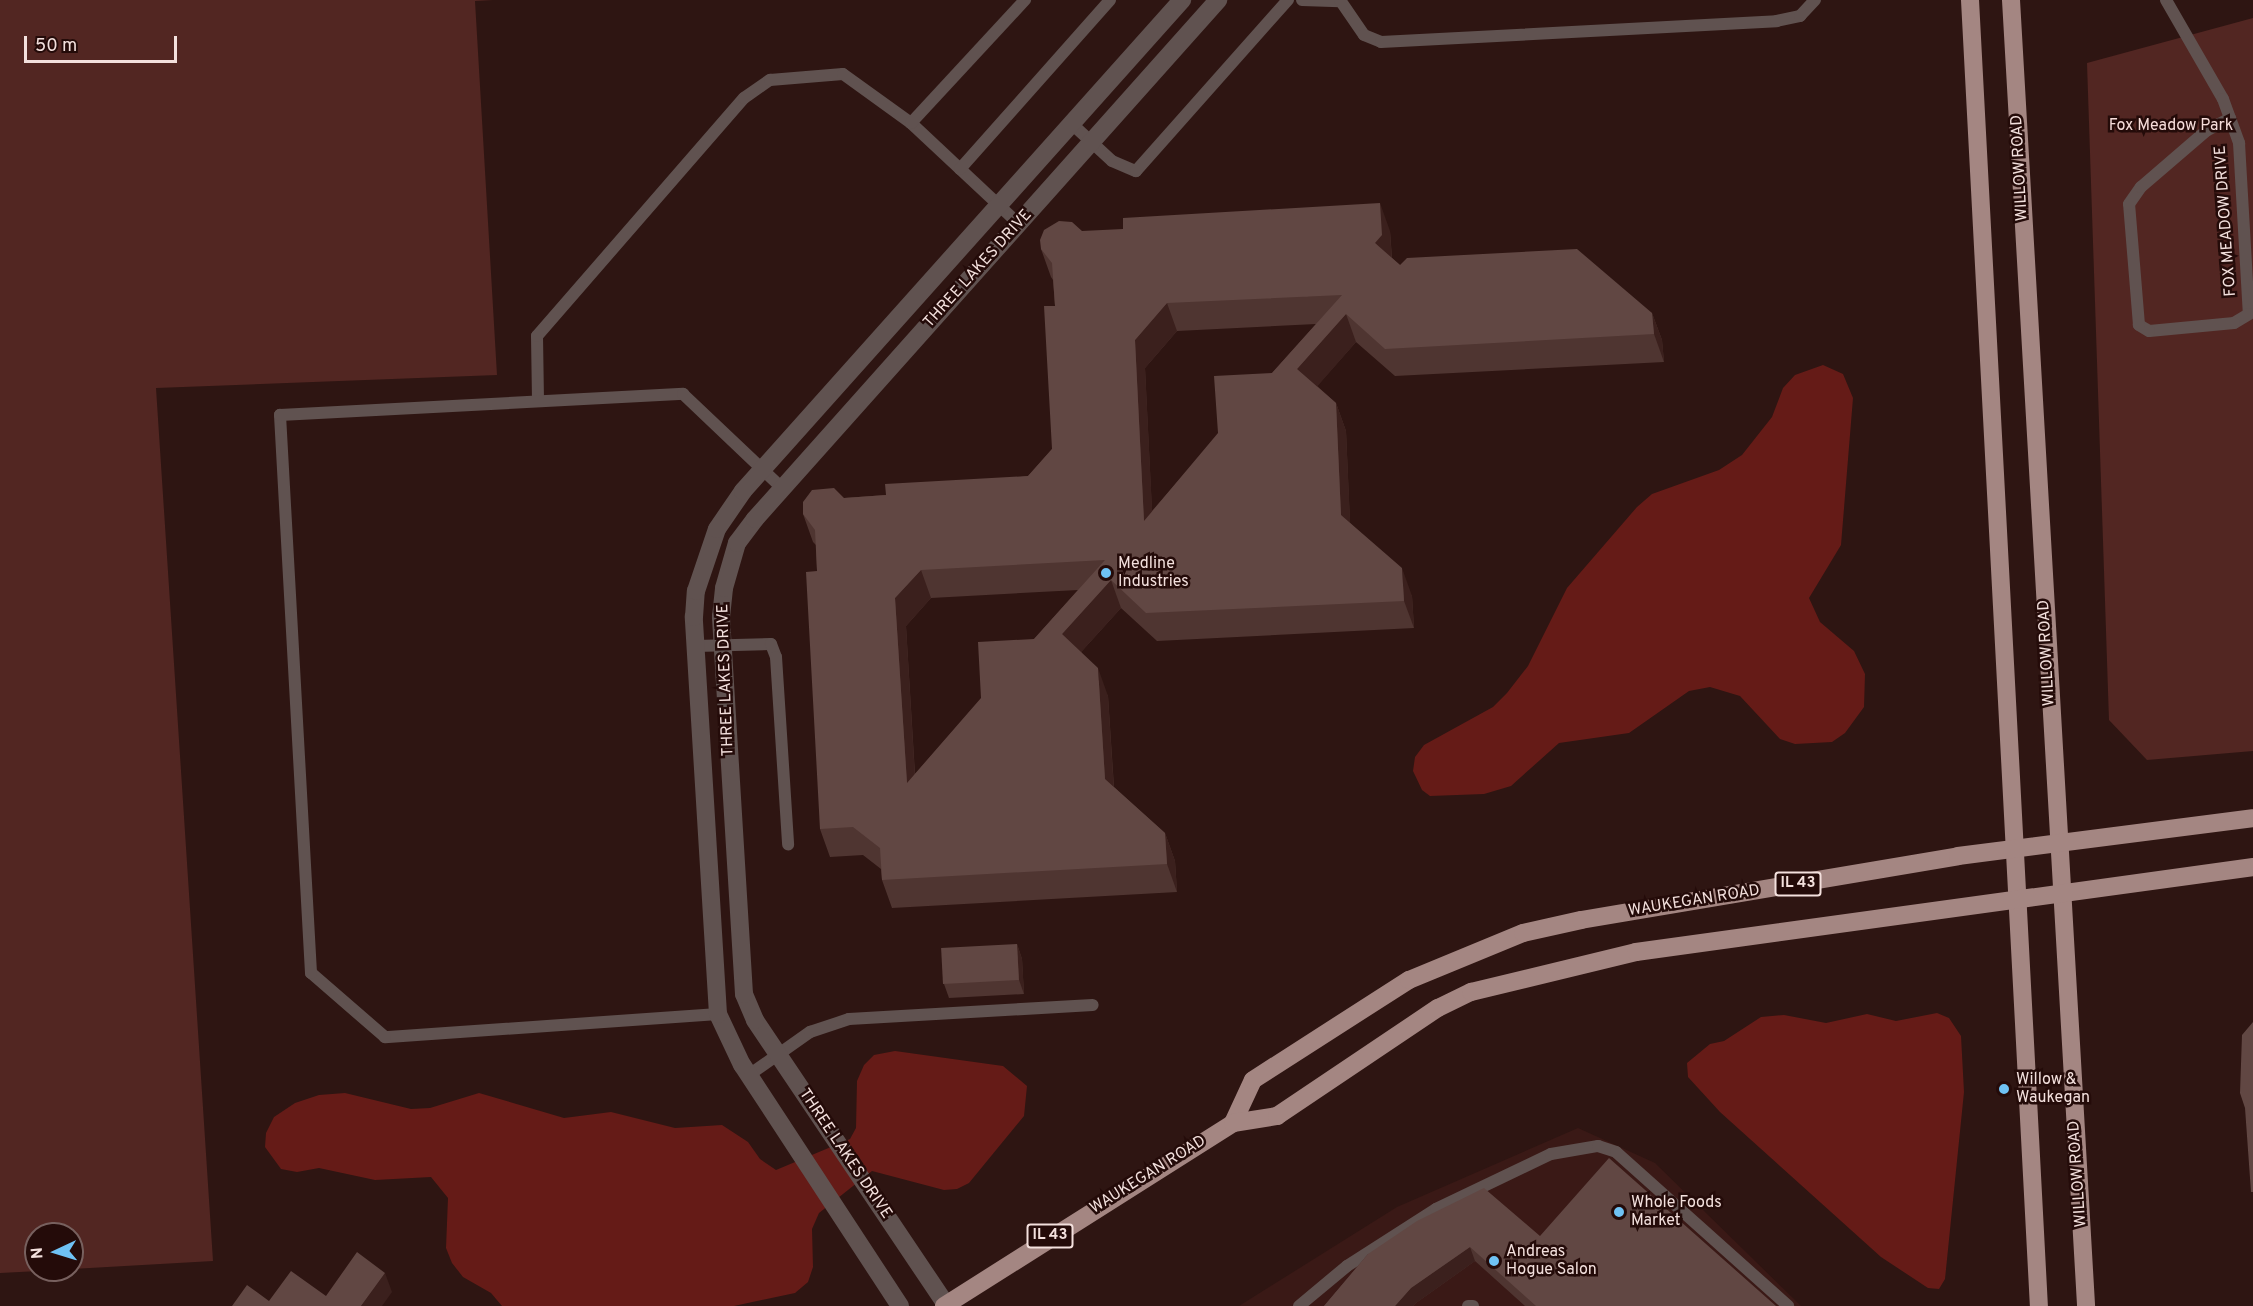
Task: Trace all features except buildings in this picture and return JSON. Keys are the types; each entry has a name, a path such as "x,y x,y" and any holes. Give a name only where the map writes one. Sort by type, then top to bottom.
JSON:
{"main road":[{"path":"1970,0 2039,1306"},
{"name":"WILLOW ROAD","path":"2011,0 2086,1306"},
{"name":"WAUKEGAN ROAD","path":"1233,1123 1253,1080 1409,980 1523,933 1581,920 2015,850 2253,818"},
{"name":"WAUKEGAN ROAD","path":"946,1306 1233,1123 1277,1116 1438,1008 1471,992 1636,952 2253,867"}],"street":[{"name":"THREE LAKES DRIVE","path":"900,1306 749,1075 718,1014 696,646 696,591 707,552 717,529 762,470 1182,0"},
{"name":"THREE LAKES DRIVE","path":"946,1306 755,1020 744,994 723,644 724,588 737,543 782,488 1218,0"}],"lane":[{"path":"911,123 1025,0"},
{"path":"960,169 1110,0"},
{"path":"1072,124 1112,160 1136,171 1288,0"},
{"path":"1302,0 1340,1 1364,35 1381,42 1776,21 1800,16 1815,0"},
{"name":"FOX MEADOW DRIVE","path":"2166,0 2223,99 2230,118 2239,143 2249,314 2234,323 2149,331 2139,325 2129,204 2141,187 2206,131 2230,118"},
{"path":"538,400 537,336 744,98 770,80 843,74 911,123 1018,224"},
{"path":"718,1014 385,1037 311,973 280,415 683,394 782,488"},
{"path":"696,646 771,644 776,657 788,845"},
{"path":"749,1075 810,1032 849,1019 1093,1005"},
{"path":"1299,1306 1347,1266 1436,1209 1551,1154 1598,1146 1616,1152 1788,1306"}],"shaded area":[{"path":"1823,365 1843,374 1853,398 1841,545 1809,598 1820,622 1854,651 1865,674 1864,707 1845,733 1832,742 1795,744 1780,739 1740,696 1710,687 1689,691 1629,733 1559,743 1511,786 1484,794 1430,796 1422,790 1413,771 1415,757 1424,745 1493,707 1507,693 1528,666 1567,588 1637,507 1652,494 1719,470 1742,455 1772,417 1783,388 1795,375"},
{"path":"1937,1013 1949,1018 1961,1036 1964,1092 1945,1279 1939,1289 1928,1288 1881,1257 1720,1112 1688,1077 1687,1063 1710,1044 1724,1041 1761,1017 1784,1015 1826,1023 1867,1014 1896,1021"},
{"path":"895,1051 1003,1066 1027,1086 1024,1116 969,1183 957,1189 944,1190 872,1171 819,1213 812,1229 813,1267 808,1282 795,1293 734,1306 502,1306 491,1293 463,1277 452,1263 446,1248 448,1198 431,1177 375,1180 319,1168 297,1172 281,1169 265,1147 266,1133 274,1117 295,1103 319,1095 345,1093 411,1109 430,1108 479,1093 564,1118 611,1112 675,1128 722,1125 748,1142 760,1159 776,1170 850,1139 856,1128 857,1081 864,1065 874,1055"},
{"path":"1578,1128 1655,1163 1801,1306 1239,1306 1397,1207"}],"green space":[{"path":"0,0 493,0 475,1 497,375 156,388 213,1261 84,1268 84,1222 24,1222 24,1272 0,1273"},
{"name":"Fox Meadow Park","path":"2253,18 2253,751 2147,760 2109,720 2087,63"}],"place":[{"name":"Medline Industries","path":"1106,573"},
{"name":"Willow & Waukegan","path":"2004,1089"},
{"name":"Whole Foods Market","path":"1619,1212"},
{"name":"Andreas Hogue Salon","path":"1494,1261"}]}
